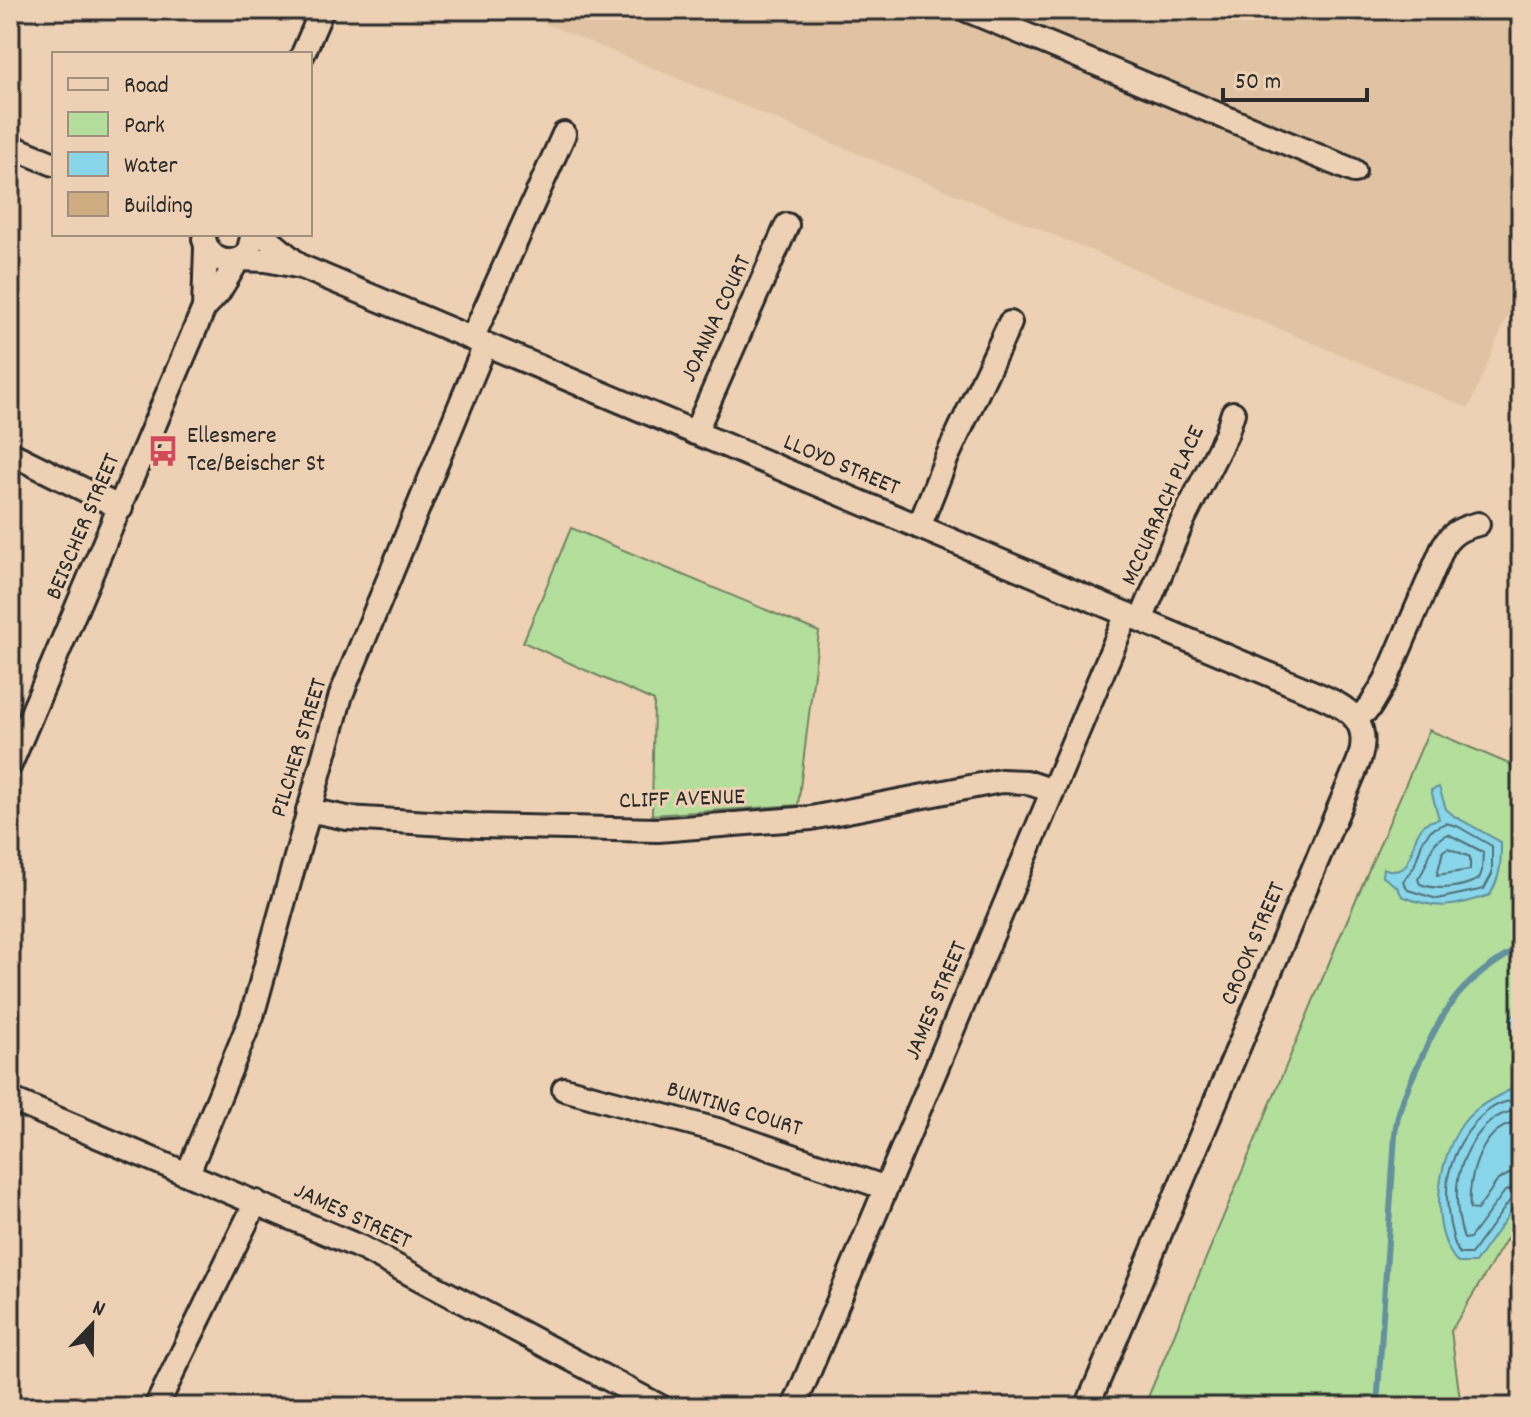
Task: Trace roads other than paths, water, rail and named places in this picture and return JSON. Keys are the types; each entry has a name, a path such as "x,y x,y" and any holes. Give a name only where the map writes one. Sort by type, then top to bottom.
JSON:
{"street":[{"path":"304,52 322,10"},
{"path":"967,10 1354,171"},
{"name":"PILCHER STREET","path":"188,1173 252,1016 341,695 564,134"},
{"path":"10,146 52,163"},
{"name":"JOANNA COURT","path":"695,433 787,225"},
{"name":"BEISCHER STREET","path":"10,765 204,308 252,246 253,236"},
{"name":"LLOYD STREET","path":"264,236 302,267"},
{"name":"LLOYD STREET","path":"202,240 220,260 266,260 302,267 1333,701 1356,719"},
{"name":"BEISCHER STREET","path":"202,240 204,308"},
{"path":"919,527 952,447 1010,323"},
{"name":"MCCURRACH PLACE","path":"1134,617 1226,435 1233,413"},
{"path":"10,453 121,508"},
{"path":"1356,719 1370,707 1386,680 1444,545 1458,530 1478,524"},
{"name":"JAMES STREET","path":"794,1407 1053,791 1134,617"},
{"name":"CROOK STREET","path":"1087,1407 1358,763 1363,733 1356,719"},
{"name":"CLIFF AVENUE","path":"308,810 333,817 465,826 658,830 811,818 1001,781 1026,782 1053,791"},
{"name":"BUNTING COURT","path":"564,1089 717,1130 886,1188"},
{"name":"JAMES STREET","path":"10,1099 362,1248 661,1407"},
{"path":"156,1407 256,1202"}],"water":[{"path":"1439,787 1446,809 1501,842 1500,869 1490,895 1455,905 1426,904 1402,896 1397,887 1382,876 1383,868 1394,871 1407,864 1420,830 1426,823 1439,819 1431,790"},
{"path":"1521,1006 1521,1043 1510,1033 1510,1019"},
{"path":"1512,1089 1521,1095 1521,1197 1475,1263 1458,1263 1442,1232 1439,1214 1446,1157 1461,1126 1471,1114"}],"waterway":[{"path":"1377,1407 1395,1135 1401,1107 1437,1025 1447,1010 1469,983 1521,947"}],"place":[{"name":"Ellesmere Tce/Beischer St","path":"163,451"}]}
